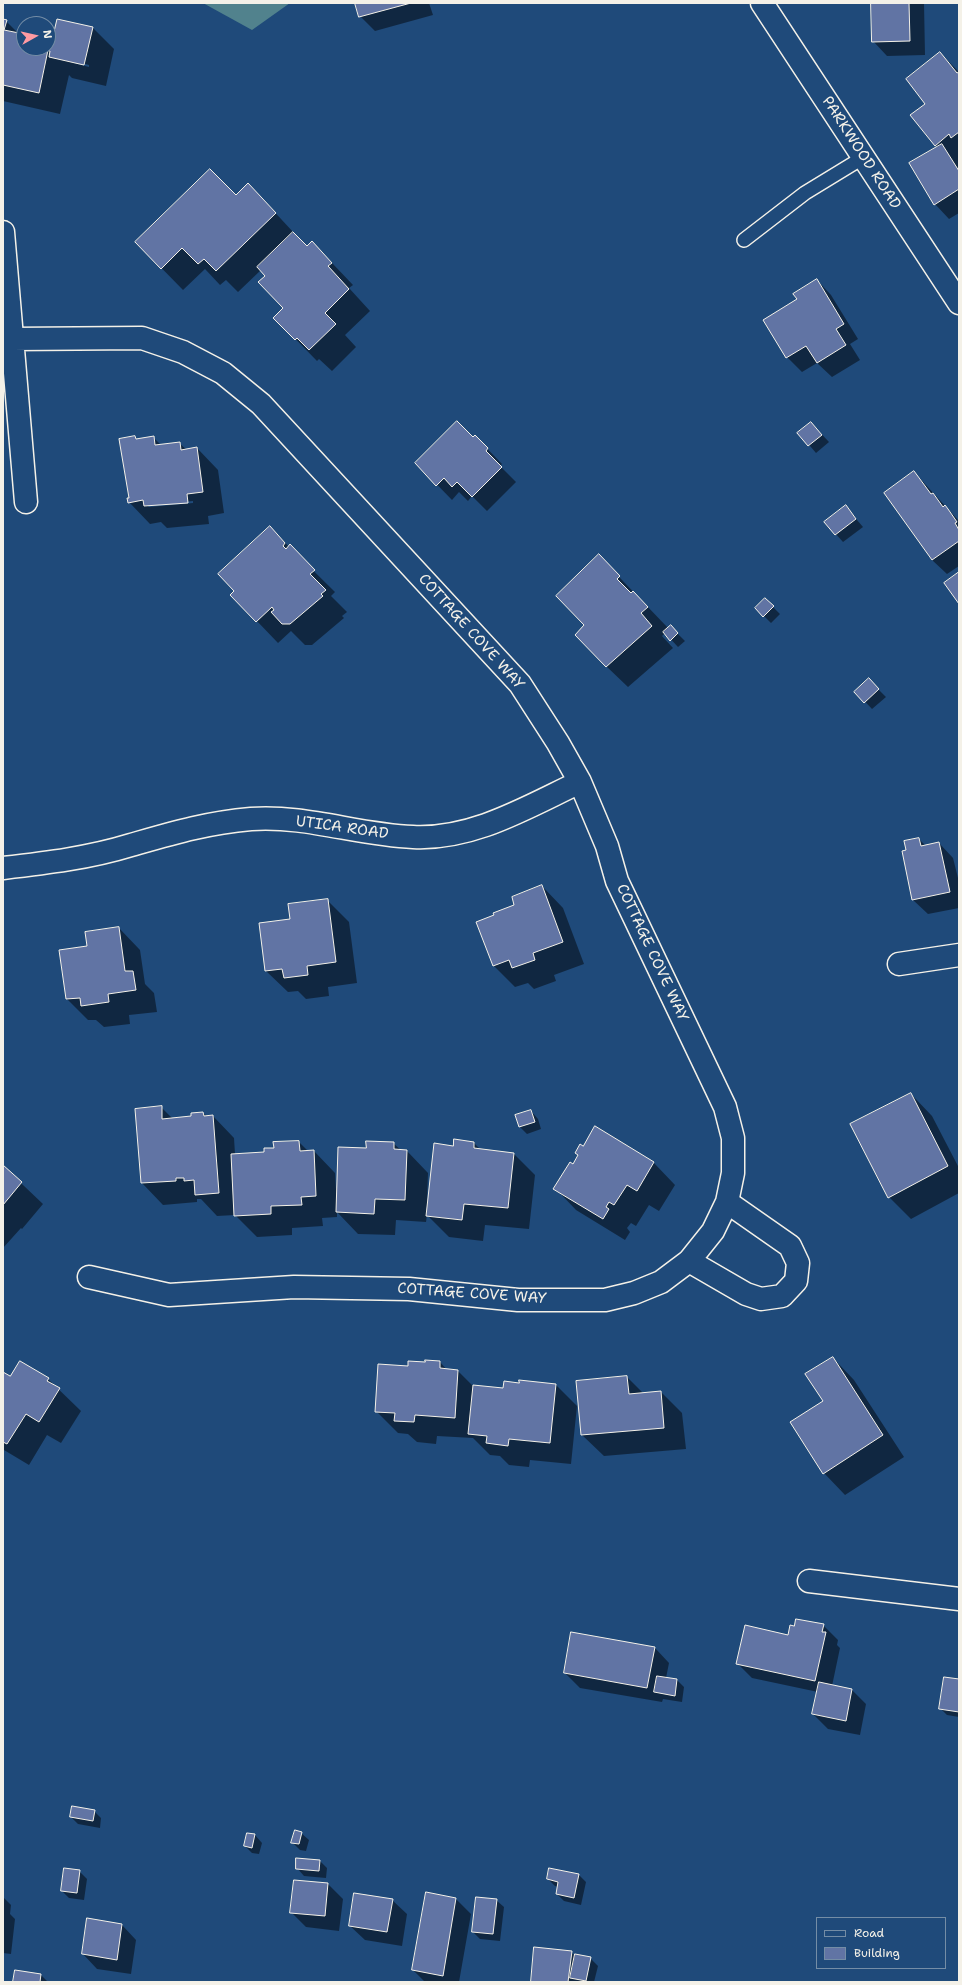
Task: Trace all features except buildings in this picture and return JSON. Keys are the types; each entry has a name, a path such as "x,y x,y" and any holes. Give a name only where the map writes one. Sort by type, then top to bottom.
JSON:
{"street":[{"name":"PARKWOOD ROAD","path":"762,3 864,156 959,303"},
{"path":"3,232 26,502"},
{"name":"COTTAGE COVE WAY","path":"12,339 142,338 183,352 223,374 261,404 520,684 558,743 580,782 606,846 617,880 725,1107 733,1138 733,1173 726,1202 713,1231 689,1261 661,1282 634,1293 605,1300 518,1300 409,1289 294,1286 169,1295 89,1276"},
{"name":"UTICA ROAD","path":"3,868 70,859 131,845 147,839 199,826 253,819 312,821 373,833 413,838 454,834 490,825 580,782"},
{"path":"899,964 959,955"},
{"path":"689,1261 746,1294 762,1299 782,1296 796,1281 798,1263 790,1246 726,1202"},
{"path":"809,1582 959,1599"}],"lane":[{"path":"744,240 805,193 864,156"}],"green space":[{"path":"203,3 290,3 252,30"}]}
